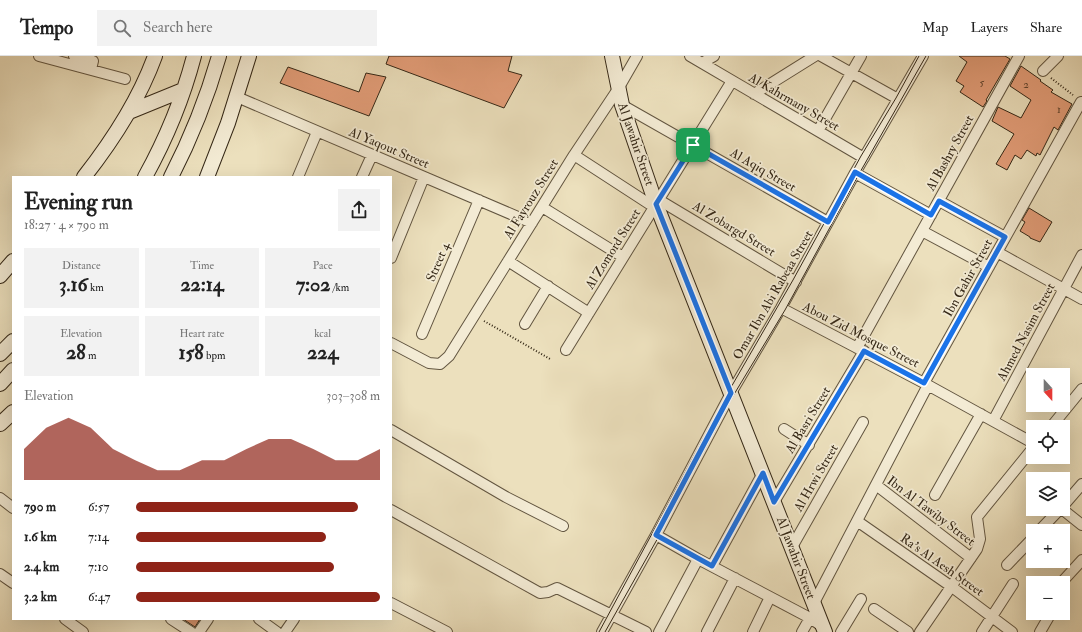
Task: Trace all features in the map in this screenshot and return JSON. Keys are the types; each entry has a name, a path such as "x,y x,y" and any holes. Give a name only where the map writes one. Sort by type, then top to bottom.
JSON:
{"main road":[{"path":"85,176 114,137 129,112 155,56"},
{"path":"146,176 162,143 183,90 194,56"},
{"path":"172,176 195,128 219,56"},
{"path":"207,176 237,97 249,56"},
{"name":"Al Jawahir Street","path":"612,56 622,105 656,203 824,630"},
{"path":"129,112 183,90"},
{"path":"0,276 12,262"},
{"path":"0,354 12,342"},
{"path":"0,384 12,371"},
{"path":"0,424 12,413"}],"street":[{"path":"39,56 125,79"},
{"path":"74,56 93,61 91,70"},
{"name":"Al Fayrouz Street","path":"392,344 429,363 440,364 449,356 574,155 618,89 637,56"},
{"name":"Al Kahrmany Street","path":"690,56 864,158"},
{"path":"702,63 714,56"},
{"path":"754,94 815,56"},
{"path":"821,56 898,100"},
{"path":"818,131 861,56"},
{"name":"Omar Ibn Abi Rabeaa Street","path":"602,632 610,614 656,535 731,393 796,282 855,172 923,56"},
{"name":"Al Bashry Street","path":"861,349 922,231 1019,56"},
{"path":"1043,71 1058,56"},
{"name":"Al Zomord Street","path":"566,350 732,81"},
{"name":"Al Yaqout Street","path":"237,97 532,223"},
{"name":"Ibn Gahir Street","path":"814,603 876,485 926,384 1080,99"},
{"name":"Al Aqiq Street","path":"622,105 828,222"},
{"path":"298,176 317,132"},
{"path":"362,176 372,155"},
{"name":"Al Zobargd Street","path":"574,155 796,282"},
{"path":"855,172 931,215"},
{"path":"392,256 424,177"},
{"name":"Street 4","path":"422,334 479,200"},
{"path":"939,201 1005,237"},
{"path":"542,207 623,257"},
{"path":"922,231 989,267"},
{"path":"997,252 1082,299"},
{"name":"Ahmed Nasim Street","path":"993,420 1082,255"},
{"path":"508,261 589,312"},
{"path":"525,324 548,286"},
{"name":"Abou Zid Mosque Street","path":"781,308 861,349 1026,439"},
{"name":"Al Basri Street","path":"774,502 809,445 861,349"},
{"path":"1057,420 1082,389"},
{"path":"936,495 981,414"},
{"name":"Al Hrwi Street","path":"792,547 863,422"},
{"path":"784,429 809,445"},
{"path":"392,431 506,497 563,526"},
{"path":"920,632 977,549 980,539 978,517 1026,457"},
{"path":"712,566 763,473"},
{"path":"1070,498 1082,484"},
{"name":"Ibn Al Tawiby Street","path":"876,485 971,558"},
{"path":"2,502 12,507"},
{"path":"392,511 540,593 548,592 557,588 646,632"},
{"path":"1046,524 1054,516"},
{"path":"1070,516 1082,525"},
{"name":"Ra's Al Aesh Street","path":"857,521 952,587 1012,632"},
{"path":"656,535 698,559 810,618 824,630"},
{"path":"1007,565 1026,545"},
{"path":"659,632 698,559"},
{"path":"1067,576 1082,560"},
{"path":"0,574 12,582"},
{"path":"707,632 735,578"},
{"path":"982,632 1013,584"},
{"path":"753,632 770,597"},
{"path":"841,632 861,599"},
{"path":"392,604 448,632"},
{"path":"874,609 908,632"},
{"path":"802,632 810,618"},
{"path":"173,620 191,632"},
{"path":"199,632 207,620"},
{"path":"260,620 277,632"},
{"path":"285,632 293,620"},
{"path":"1040,632 1047,620"},
{"path":"70,624 83,632"}],"path":[{"path":"1043,71 1080,99"},
{"path":"474,315 550,359"}],"building":[{"path":"389,56 512,56 508,71 522,75 504,108 386,64"},
{"path":"959,56 1005,56 1010,59 983,107 960,92 964,86 956,81 967,62"},
{"path":"1021,66 1053,90 1051,92 1072,104 1058,130 1054,127 1040,155 1037,153 1036,156 1027,150 1021,159 1015,155 1007,170 996,164 1014,134 992,121 998,107 1021,118 1031,100 1010,86"},
{"path":"288,67 359,92 366,73 386,77 369,116 280,83"},
{"path":"1029,208 1052,222 1040,242 1030,238 1020,231 1025,222 1022,220"},
{"path":"184,620 199,620 195,627"}],"tram line":[{"path":"599,632 730,389 919,56"},
{"path":"605,632 659,536 733,396 785,310 859,174 926,56"}],"route":[{"path":"693,145 828,222 855,172 931,215 939,201 1005,237 924,383 864,351 774,502 763,473 712,566 656,535 731,393 656,204 693,145"}]}
